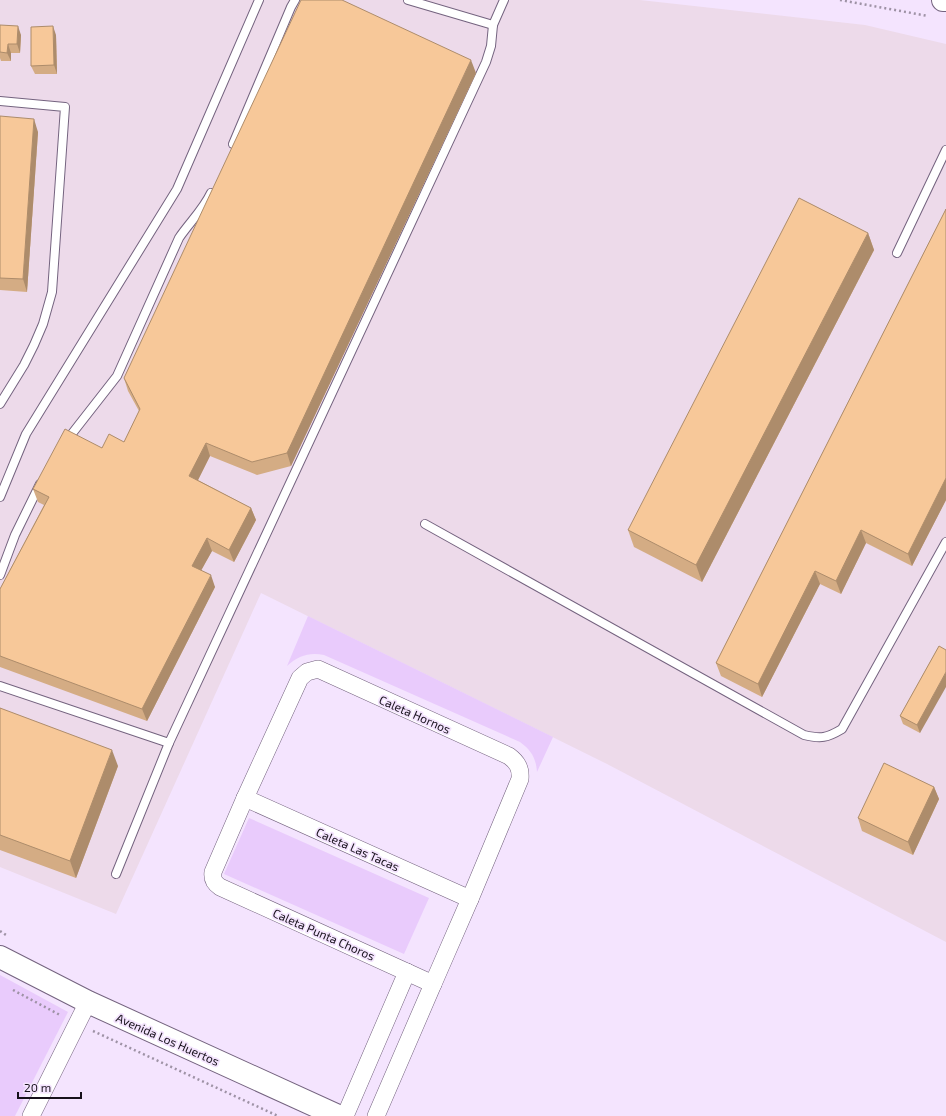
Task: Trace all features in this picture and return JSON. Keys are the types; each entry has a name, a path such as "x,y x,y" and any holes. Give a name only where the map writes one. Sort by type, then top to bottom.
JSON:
{"street":[{"name":"Caleta Hornos","path":"245,798 300,678 307,672 318,669 509,756 519,767 520,779 470,899"},
{"name":"Caleta Las Tacas","path":"245,798 470,899"},
{"name":"Caleta Punta Choros","path":"245,798 213,872 213,880 216,884 239,896 433,984"},
{"path":"376,1116 470,899"},
{"name":"Avenida Los Huertos","path":"0,957 88,1002 338,1116"},
{"path":"345,1116 407,972"},
{"path":"31,1116 88,1002"}],"lane":[{"path":"0,497 26,434 177,189 259,0"},
{"path":"231,150 291,6 295,0"},
{"path":"408,0 493,24"},
{"path":"116,874 169,743 486,62 491,46 493,24 504,0"},
{"path":"0,101 65,107 52,292 43,324 34,345 24,365 0,404"},
{"path":"897,253 946,150"},
{"path":"64,444 117,376 179,238 209,198 216,185"},
{"path":"0,575 15,535 42,479"},
{"path":"425,524 804,735 818,738 831,736 842,729 946,542"},
{"path":"0,686 169,743"}],"path":[{"path":"840,0 862,4 940,6"},
{"path":"7,987 78,1024 278,1116"}],"shaded area":[{"path":"0,0 640,0 865,25 946,44 946,942 607,764 261,593 116,914 0,867"},
{"path":"308,616 553,737 537,772 532,755 520,742 324,655 313,654 300,657 287,666"},
{"path":"249,818 429,898 404,954 224,874"},
{"path":"0,975 68,1012 15,1116 0,1116"}],"building":[{"path":"301,0 342,0 471,60 287,453 252,462 206,443 189,476 251,508 229,550 207,538 192,566 211,575 142,709 0,656 0,589 49,497 33,489 65,429 102,448 109,434 124,442 140,409 124,378"},
{"path":"0,25 18,26 17,44 8,44 7,53 0,52"},
{"path":"53,26 54,65 31,66 31,27"},
{"path":"0,116 34,119 23,279 0,278"},
{"path":"799,198 868,233 696,565 628,530"},
{"path":"946,209 946,478 908,554 861,530 836,581 815,571 758,684 716,663"},
{"path":"939,646 946,650 946,672 917,725 900,716"},
{"path":"0,708 112,750 70,861 0,835"},
{"path":"884,763 934,787 908,842 858,818"}]}
